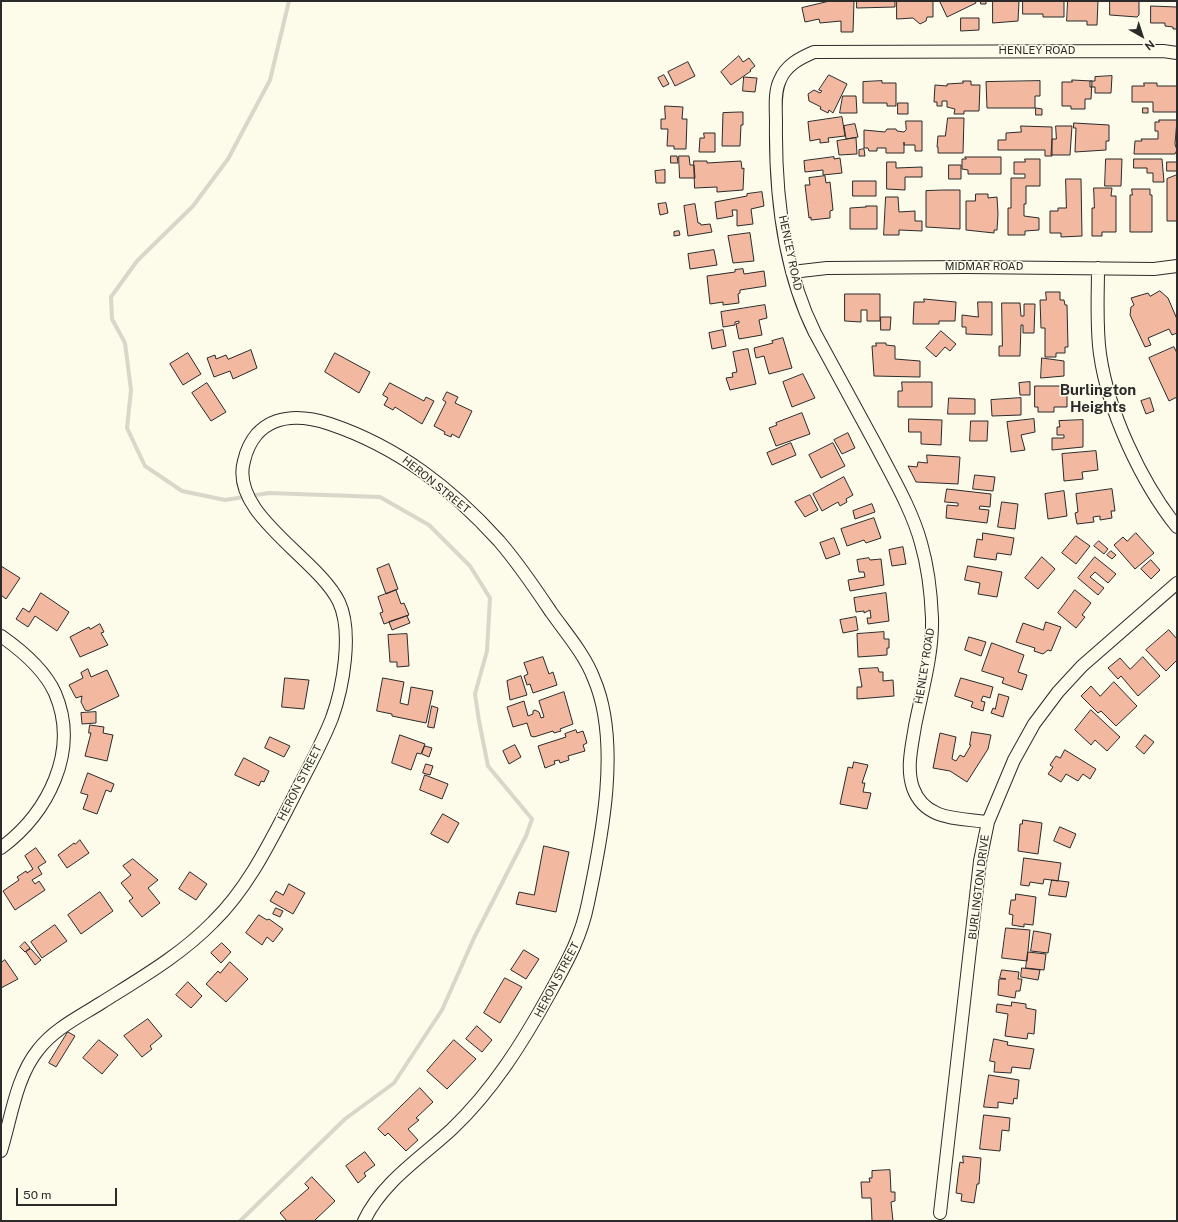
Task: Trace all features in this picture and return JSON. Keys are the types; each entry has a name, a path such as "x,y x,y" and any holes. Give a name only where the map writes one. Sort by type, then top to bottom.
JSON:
{"street":[{"name":"HENLEY ROAD","path":"988,822 936,814 925,808 913,789 910,779 909,758 930,651 932,619 929,579 921,543 889,471 804,311 792,272 784,230 775,162 776,97 779,80 787,69 798,59 814,52 1156,51 1177,53"},
{"name":"MIDMAR ROAD","path":"792,272 827,268 966,267 1176,269"},
{"path":"1098,268 1100,353 1113,408 1148,484 1177,527"},
{"name":"HERON STREET","path":"1,1152 23,1077 38,1050 51,1036 68,1023 128,986 183,949 210,926 231,903 275,832 319,747 332,717 340,692 345,645 345,619 341,606 320,574 260,515 251,502 241,478 241,470 246,452 256,435 272,423 291,417 314,419 363,435 405,458 444,488 472,514 513,558 578,650 594,676 601,699 606,731 609,770 588,906 578,940 524,1040 489,1088 456,1125 386,1188 376,1200 364,1221"},
{"name":"BURLINGTON DRIVE","path":"940,1213 980,862 988,822 1014,760 1034,724 1058,692 1082,666 1177,582"},
{"path":"1,636 21,650 54,692 62,713 64,747 57,777 41,808 19,835 1,848"}],"building":[{"path":"830,1 854,1 853,32 841,32 841,21 820,23 819,19 805,22 802,8"},
{"path":"857,1 895,1 895,7 857,8"},
{"path":"897,1 933,1 933,17 927,17 926,21 920,24 913,18 897,19"},
{"path":"975,1 976,3 947,17 940,2"},
{"path":"981,1 986,1 986,4 981,4"},
{"path":"993,1 1019,1 1018,21 993,23"},
{"path":"1023,1 1064,1 1064,17 1043,17 1043,14 1023,14"},
{"path":"1068,1 1098,1 1097,25 1087,25 1087,21 1067,21"},
{"path":"1110,1 1139,1 1139,15 1137,17 1110,15"},
{"path":"1151,6 1177,7 1177,29 1165,26 1165,23 1151,23"},
{"path":"961,18 979,18 979,30 961,31"},
{"path":"739,56 743,62 749,58 755,66 750,70 751,71 731,85 721,72"},
{"path":"688,62 695,76 675,86 668,72"},
{"path":"664,75 669,84 663,87 658,78"},
{"path":"829,75 847,84 833,113 829,110 828,113 820,109 821,107 809,101 808,94 814,90 820,93 822,91 819,90"},
{"path":"1112,76 1111,93 1095,93 1095,87 1090,87 1090,81 1095,81 1095,77"},
{"path":"744,77 757,78 755,92 743,91"},
{"path":"1072,80 1092,81 1091,99 1085,99 1085,109 1071,109 1071,106 1062,106 1062,82 1072,82"},
{"path":"882,81 882,83 896,83 896,106 887,106 887,103 863,103 863,82"},
{"path":"963,81 971,81 971,85 980,85 979,111 964,111 964,114 954,114 955,109 947,107 947,101 942,101 942,106 937,106 937,102 934,102 935,85 947,86 947,84 963,83"},
{"path":"1040,81 1040,96 1035,96 1035,108 987,108 986,82"},
{"path":"1144,83 1157,83 1157,86 1177,86 1177,112 1153,112 1153,102 1132,102 1132,86 1144,86"},
{"path":"843,96 856,96 857,113 840,113"},
{"path":"898,103 908,103 908,114 898,114"},
{"path":"665,106 683,107 682,119 687,119 686,149 674,149 674,146 667,146 668,129 661,129 661,119 665,119"},
{"path":"1036,108 1042,109 1042,115 1036,115"},
{"path":"1143,108 1148,108 1148,113 1143,113"},
{"path":"743,112 740,146 722,146 723,113"},
{"path":"842,117 845,136 828,138 829,142 820,143 820,139 810,141 808,122"},
{"path":"948,118 964,118 963,153 938,153 938,136 945,136"},
{"path":"1159,120 1177,120 1175,144 1177,150 1175,154 1134,154 1135,141 1142,141 1141,139 1158,139 1158,131 1155,131 1155,122 1159,122"},
{"path":"906,121 922,121 922,151 915,151 915,145 904,145 904,153 886,153 886,148 877,148 877,151 869,151 868,148 864,148 864,130 885,132 887,129 896,129 897,131 904,132 906,130"},
{"path":"1074,123 1109,125 1109,141 1106,141 1106,150 1075,152 1076,128 1074,128"},
{"path":"855,124 858,137 846,139 844,126"},
{"path":"1021,126 1052,127 1052,156 1045,156 1045,150 998,150 998,140 1006,140 1006,133 1021,132"},
{"path":"1056,126 1072,126 1070,155 1051,155 1052,139 1056,139"},
{"path":"704,133 715,133 715,152 699,152 700,138 704,138"},
{"path":"856,138 857,154 839,155 837,141"},
{"path":"864,149 865,156 859,156 859,150"},
{"path":"671,156 677,156 678,163 671,163"},
{"path":"679,156 689,156 690,165 694,165 695,178 680,178"},
{"path":"834,157 834,159 840,158 842,173 823,175 823,170 805,172 804,161"},
{"path":"965,157 1001,157 1001,174 968,174 968,170 962,169 962,159 966,159"},
{"path":"1025,159 1040,159 1040,186 1026,186 1026,204 1024,204 1024,216 1039,218 1039,230 1025,231 1025,235 1008,235 1008,208 1011,208 1011,178 1025,178 1025,174 1014,174 1014,162 1025,162"},
{"path":"1106,159 1122,159 1121,186 1105,186"},
{"path":"1134,159 1162,159 1164,182 1153,182 1153,173 1147,173 1147,168 1134,168"},
{"path":"694,161 707,161 707,163 741,161 742,169 744,168 743,190 717,192 717,187 695,188"},
{"path":"887,162 896,162 896,168 922,167 922,177 905,177 905,190 887,189"},
{"path":"1167,162 1177,162 1177,171 1167,171"},
{"path":"949,165 961,165 961,179 949,179"},
{"path":"665,170 665,183 656,183 655,171"},
{"path":"1177,175 1177,221 1167,221 1167,179"},
{"path":"825,176 826,183 830,182 833,210 830,211 830,218 811,220 811,217 809,218 805,185 810,185 809,178"},
{"path":"1066,179 1081,179 1082,236 1061,237 1061,233 1050,233 1050,211 1058,211 1058,208 1066,208"},
{"path":"853,181 876,181 876,196 853,196"},
{"path":"1094,188 1112,188 1111,196 1116,196 1116,232 1102,232 1102,236 1092,236"},
{"path":"1132,189 1150,189 1150,195 1152,195 1152,232 1130,232 1130,195 1132,195"},
{"path":"960,190 960,229 926,227 926,191"},
{"path":"762,192 764,206 751,209 753,224 737,226 737,210 732,210 733,216 717,219 715,202"},
{"path":"976,194 988,194 988,198 997,197 997,230 994,230 994,233 966,230 966,201 975,201"},
{"path":"886,197 898,197 899,212 915,211 915,221 922,221 922,231 899,230 899,235 884,235"},
{"path":"666,203 668,213 660,215 658,204"},
{"path":"695,204 698,223 701,225 710,224 712,232 688,236 684,206"},
{"path":"877,206 877,229 850,229 850,208"},
{"path":"679,231 680,235 674,236 674,232"},
{"path":"750,233 754,261 733,263 728,236"},
{"path":"714,250 717,265 690,269 688,254"},
{"path":"743,269 744,274 764,271 766,286 740,290 740,293 738,294 739,303 723,305 723,302 710,304 707,276 735,272 735,270"},
{"path":"1160,291 1168,298 1177,319 1177,333 1172,335 1169,329 1148,338 1151,345 1145,347 1130,315 1131,307 1134,305 1131,298 1148,293 1150,296"},
{"path":"1046,292 1060,292 1060,300 1064,300 1065,305 1067,305 1068,347 1065,347 1065,353 1056,353 1056,357 1045,357 1045,328 1041,328 1040,300 1046,300"},
{"path":"845,294 880,294 880,321 867,321 867,310 861,310 861,322 845,321"},
{"path":"924,299 956,302 955,321 939,321 939,324 913,324 914,302 924,302"},
{"path":"978,302 992,302 992,335 966,334 966,327 962,327 962,315 978,317"},
{"path":"1002,303 1020,303 1021,316 1024,316 1024,304 1035,304 1034,333 1023,333 1023,325 1021,325 1020,356 999,356 999,346 1002,346"},
{"path":"765,305 767,318 759,320 762,335 739,339 736,324 739,323 739,321 735,322 735,325 723,327 721,312"},
{"path":"881,317 891,317 890,330 881,330"},
{"path":"723,330 726,346 712,349 709,333"},
{"path":"941,331 956,344 950,351 945,347 936,357 926,348"},
{"path":"783,338 792,368 769,374 764,356 756,358 754,348 773,343 772,341"},
{"path":"876,343 886,343 886,345 895,346 895,359 920,361 920,377 874,376 872,346 876,346"},
{"path":"1174,347 1177,353 1177,397 1169,401 1149,358"},
{"path":"748,349 756,384 730,390 726,378 733,377 732,373 737,372 733,352"},
{"path":"251,350 257,368 233,379 230,371 214,377 207,358 215,355 216,359 226,355 228,359"},
{"path":"188,353 201,374 183,385 170,364"},
{"path":"335,353 370,372 359,393 325,372"},
{"path":"1042,358 1064,361 1064,376 1041,378"},
{"path":"803,374 815,398 792,407 783,382"},
{"path":"902,382 932,382 932,407 898,407 898,391 902,391"},
{"path":"1030,382 1030,395 1020,395 1019,383"},
{"path":"207,383 226,412 211,421 192,393"},
{"path":"390,383 424,401 426,397 434,401 422,424 395,407 393,410 384,405 388,398 383,395"},
{"path":"1035,386 1067,386 1067,407 1054,407 1054,412 1038,412 1038,407 1035,407"},
{"path":"447,392 458,397 455,403 472,411 459,438 452,434 451,437 444,434 445,432 434,426 446,402 443,400"},
{"path":"949,398 975,399 975,414 948,414"},
{"path":"1021,398 1021,415 992,416 991,400"},
{"path":"1150,398 1154,411 1146,414 1141,401"},
{"path":"802,413 810,434 776,446 769,428 777,425 776,423"},
{"path":"909,419 942,420 941,445 921,444 921,432 909,432"},
{"path":"1034,419 1035,432 1021,435 1025,450 1011,452 1007,422"},
{"path":"1083,420 1083,447 1052,450 1052,438 1064,438 1064,435 1057,435 1057,427 1060,427 1059,421"},
{"path":"971,421 988,421 987,441 970,441"},
{"path":"848,433 855,448 842,454 834,440"},
{"path":"791,443 796,455 772,465 767,453"},
{"path":"833,443 845,466 821,478 809,455"},
{"path":"1096,451 1098,470 1082,472 1083,479 1064,481 1062,454"},
{"path":"927,455 960,457 958,484 916,482 908,466 917,467 918,462 927,463"},
{"path":"975,475 995,477 993,491 973,489"},
{"path":"844,477 853,495 846,499 847,502 840,506 838,502 822,511 813,494"},
{"path":"947,489 991,494 990,507 980,506 979,509 989,510 987,523 946,518 947,505 958,506 958,503 945,502"},
{"path":"1112,489 1115,511 1111,511 1112,518 1100,520 1100,516 1093,517 1094,522 1077,524 1075,513 1078,512 1076,494"},
{"path":"1064,491 1067,516 1048,519 1045,494"},
{"path":"810,495 818,510 805,517 795,502"},
{"path":"1002,502 1018,504 1015,529 998,527"},
{"path":"872,504 875,512 855,519 853,511"},
{"path":"874,518 881,538 866,543 864,540 847,546 841,529"},
{"path":"983,533 1014,538 1011,555 997,553 996,560 974,557 977,539 982,540"},
{"path":"1136,533 1154,553 1135,569 1114,545 1123,537 1127,541"},
{"path":"1076,536 1090,546 1076,564 1062,553"},
{"path":"834,538 840,554 826,559 820,543"},
{"path":"1099,541 1108,549 1104,554 1094,546"},
{"path":"903,547 906,564 892,566 889,550"},
{"path":"1111,551 1116,555 1112,559 1107,555"},
{"path":"1042,557 1055,569 1038,589 1025,578"},
{"path":"1095,557 1116,574 1108,583 1095,572 1090,577 1104,588 1098,595 1078,578"},
{"path":"869,558 870,560 881,559 884,585 850,591 848,580 865,577 864,572 859,572 857,560"},
{"path":"1151,560 1160,570 1151,579 1141,569"},
{"path":"389,564 398,589 386,594 377,569"},
{"path":"1,566 20,578 6,599 1,595"},
{"path":"968,566 1002,572 997,597 978,594 980,583 965,580"},
{"path":"396,590 401,604 404,603 409,615 384,624 380,613 383,612 378,597"},
{"path":"1075,590 1091,603 1082,615 1085,617 1076,628 1058,613"},
{"path":"41,593 69,612 57,631 35,616 28,627 16,619 23,608 29,612"},
{"path":"886,593 889,621 868,624 867,618 871,618 870,610 864,613 864,611 856,612 854,598"},
{"path":"407,616 410,623 392,630 389,622"},
{"path":"856,617 858,630 843,633 840,620"},
{"path":"1046,622 1061,627 1051,651 1048,650 1043,654 1034,651 1035,648 1016,642 1023,623 1043,630"},
{"path":"100,624 104,632 101,633 108,645 80,657 70,637 89,627 90,629"},
{"path":"1169,630 1177,639 1177,660 1166,671 1146,650"},
{"path":"884,632 884,639 889,639 887,655 858,657 857,634"},
{"path":"407,634 409,666 397,667 397,662 390,662 388,635"},
{"path":"969,637 986,642 981,656 965,650"},
{"path":"992,643 1024,655 1018,672 1027,675 1022,690 1002,683 1004,678 982,671"},
{"path":"543,657 549,674 553,672 557,685 533,693 530,684 527,685 524,676 528,674 524,663"},
{"path":"1143,657 1160,676 1138,696 1121,676 1118,679 1108,668 1120,658 1130,669"},
{"path":"878,668 879,672 883,672 883,681 893,680 894,696 857,699 857,687 862,687 859,669"},
{"path":"88,669 91,677 107,670 119,696 88,711 85,710 81,702 82,696 76,698 69,685 83,678 81,673"},
{"path":"521,676 527,695 510,700 507,681"},
{"path":"285,678 309,680 304,709 282,707"},
{"path":"383,678 404,682 400,703 408,705 411,687 433,691 426,723 392,716 392,714 377,711"},
{"path":"961,678 993,687 990,698 983,696 981,701 985,702 983,711 971,707 973,702 955,696"},
{"path":"1114,682 1137,706 1116,726 1101,711 1098,713 1081,696 1091,686 1100,696"},
{"path":"564,692 573,724 560,729 561,731 554,733 553,731 534,737 531,736 527,723 513,727 507,707 524,701 528,716 533,714 533,711 535,710 539,712 541,718 544,717 539,701"},
{"path":"999,694 1009,697 1003,717 991,713 993,708 995,709"},
{"path":"432,706 438,708 434,728 428,727"},
{"path":"1091,710 1120,737 1107,751 1095,740 1091,745 1075,730"},
{"path":"96,712 96,723 82,724 81,713"},
{"path":"90,725 104,727 103,733 113,735 107,761 85,756 91,733 89,733"},
{"path":"576,730 577,733 583,731 587,743 583,745 585,751 568,756 569,760 560,763 559,760 554,761 555,764 545,768 538,746 566,737 565,734"},
{"path":"972,732 991,735 988,749 967,782 950,771 933,768 940,733 956,737 952,759 956,761 960,755 964,757 971,745"},
{"path":"400,735 425,744 421,754 417,753 411,770 392,763"},
{"path":"1145,735 1154,742 1144,754 1136,747"},
{"path":"270,737 290,746 284,757 265,748"},
{"path":"515,745 521,757 509,764 503,751"},
{"path":"425,746 432,748 429,757 422,754"},
{"path":"1065,750 1096,769 1090,779 1083,774 1078,781 1066,774 1061,782 1048,774 1053,767 1050,765 1056,756 1060,758"},
{"path":"244,758 269,771 264,782 261,781 259,786 235,775"},
{"path":"854,762 868,765 862,783 865,783 863,792 871,793 867,809 840,804 848,767 852,768"},
{"path":"426,764 433,766 430,775 423,773"},
{"path":"88,773 114,784 111,792 106,790 97,814 83,809 88,795 81,793"},
{"path":"425,775 448,784 442,799 420,790"},
{"path":"443,814 459,823 448,843 431,834"},
{"path":"1023,820 1042,823 1038,854 1018,851 1020,824 1022,824"},
{"path":"1060,827 1076,834 1070,848 1054,841"},
{"path":"80,840 89,853 67,868 58,855"},
{"path":"544,846 569,852 556,912 516,904 519,892 534,895"},
{"path":"36,848 46,862 38,867 42,874 32,880 35,884 39,881 45,890 15,910 3,891 19,880 17,877 26,871 27,873 33,869 25,856"},
{"path":"1024,858 1061,863 1058,881 1044,879 1043,884 1030,882 1029,886 1021,885"},
{"path":"133,859 158,880 148,888 160,903 142,917 129,901 133,898 121,883 131,875 123,866"},
{"path":"190,872 207,884 196,900 179,889"},
{"path":"1052,880 1069,882 1066,897 1049,895"},
{"path":"289,884 305,893 293,914 270,901 276,891 283,895"},
{"path":"100,892 113,911 81,934 68,915"},
{"path":"1016,894 1036,897 1033,925 1024,924 1024,927 1012,925 1013,915 1009,914 1011,900 1015,900"},
{"path":"276,908 283,911 280,917 273,914"},
{"path":"259,915 267,920 269,919 283,929 273,942 267,937 262,945 246,933"},
{"path":"55,925 67,941 42,958 31,942"},
{"path":"1006,928 1030,930 1027,961 1002,958"},
{"path":"1034,931 1051,934 1048,953 1031,951"},
{"path":"25,942 30,948 25,952 20,947"},
{"path":"222,943 231,952 221,963 211,953"},
{"path":"31,949 41,960 35,965 26,952"},
{"path":"524,950 539,959 526,979 511,970"},
{"path":"1028,952 1046,954 1044,970 1026,968"},
{"path":"5,960 18,979 1,988 1,963"},
{"path":"230,962 248,979 226,1002 206,984 218,971 220,973"},
{"path":"1022,968 1040,970 1038,980 1021,977"},
{"path":"1002,970 1019,972 1018,979 1022,979 1020,991 1016,991 1015,998 998,995 999,979 1006,979 1000,978"},
{"path":"505,978 522,987 500,1023 484,1013"},
{"path":"188,982 202,996 191,1008 176,995"},
{"path":"1012,1002 1026,1004 1026,1008 1036,1010 1034,1034 1028,1033 1027,1039 1005,1036 1008,1014 996,1012 997,1004 1011,1006"},
{"path":"148,1019 162,1036 150,1046 152,1049 142,1057 124,1036"},
{"path":"477,1026 492,1040 482,1052 466,1039"},
{"path":"68,1032 75,1036 56,1067 49,1063"},
{"path":"994,1039 1008,1042 1007,1045 1034,1049 1030,1069 1012,1067 1011,1073 994,1072 995,1062 990,1061"},
{"path":"99,1040 118,1055 102,1074 83,1058"},
{"path":"454,1040 476,1059 447,1089 427,1071"},
{"path":"989,1075 1019,1080 1017,1099 1014,1098 1013,1104 998,1102 998,1108 984,1107"},
{"path":"420,1088 433,1102 416,1118 419,1120 408,1129 418,1140 406,1151 388,1133 385,1136 378,1129"},
{"path":"984,1115 1010,1118 1009,1131 1002,1130 1000,1151 980,1149"},
{"path":"365,1152 375,1165 364,1173 366,1176 358,1183 346,1166"},
{"path":"963,1156 981,1158 979,1184 977,1184 974,1203 961,1201 962,1194 956,1193 960,1162 963,1163"},
{"path":"890,1170 891,1192 895,1192 895,1201 891,1202 893,1221 872,1221 871,1198 862,1198 861,1182 870,1182 869,1178 872,1178 872,1171"},
{"path":"312,1177 335,1201 314,1221 287,1221 280,1213 309,1188 305,1184"}],"waterway":[{"path":"240,1221 345,1119 394,1083 442,1010 474,938 526,836 532,819 488,766 479,721 475,694 487,651 490,598 470,566 429,525 380,497 269,493 225,500 182,491 145,466 127,428 131,390 125,343 112,319 111,297 137,261 193,206 228,159 270,80 289,1"}],"district":[{"name":"Burlington Heights","path":"1098,398"}]}
